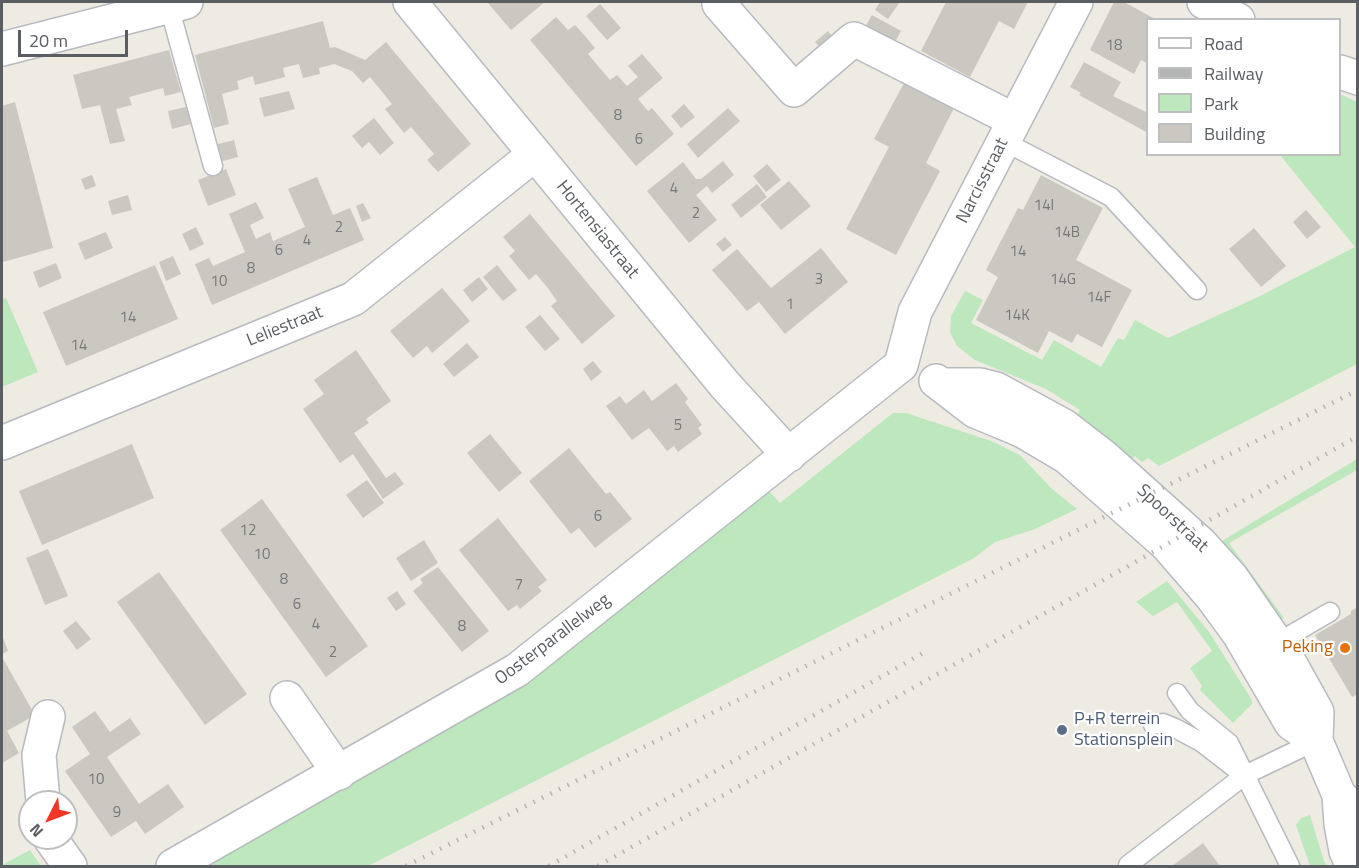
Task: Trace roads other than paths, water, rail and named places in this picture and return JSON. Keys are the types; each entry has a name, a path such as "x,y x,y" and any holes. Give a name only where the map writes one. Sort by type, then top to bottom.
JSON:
{"street":[{"name":"Hortensiastraat","path":"410,2 725,385 789,455"},
{"name":"Narcisstraat","path":"901,365 915,312 1076,2"},
{"path":"1204,2 1234,18"},
{"path":"2,48 178,4"},
{"path":"718,4 794,90 854,39 1009,130"},
{"path":"1341,72 1358,78"},
{"name":"Leliestraat","path":"2,443 353,299 535,153"},
{"name":"Spoorstraat","path":"901,365 943,385 975,411 1023,431 1067,457 1166,544 1212,597 1239,634 1291,723 1316,741 1353,797 1341,824 1346,851 1353,867"},
{"name":"Oosterparallelweg","path":"173,867 517,670 901,365"},
{"name":"Spoorstraat","path":"943,385 980,385 1013,396 1064,426 1095,450 1200,543 1232,578 1277,643 1317,712 1316,741"},
{"path":"287,698 339,773"},
{"path":"42,790 39,755 48,717"},
{"path":"59,850 70,867"}],"lane":[{"path":"178,4 213,166"},
{"path":"1009,130 1111,197 1197,290"},
{"path":"1277,643 1330,612"},
{"path":"1177,693 1190,711 1229,744 1290,867"},
{"path":"1153,725 1163,723 1201,742 1245,776"},
{"path":"1128,866 1245,776 1316,741"}],"railway":[{"path":"406,866 1358,390"},
{"path":"598,866 1358,436"},
{"path":"549,866 923,653"}],"place":[{"name":"Peking","path":"1345,648"},
{"name":"P+R terrein Stationsplein","path":"1062,730"}]}
